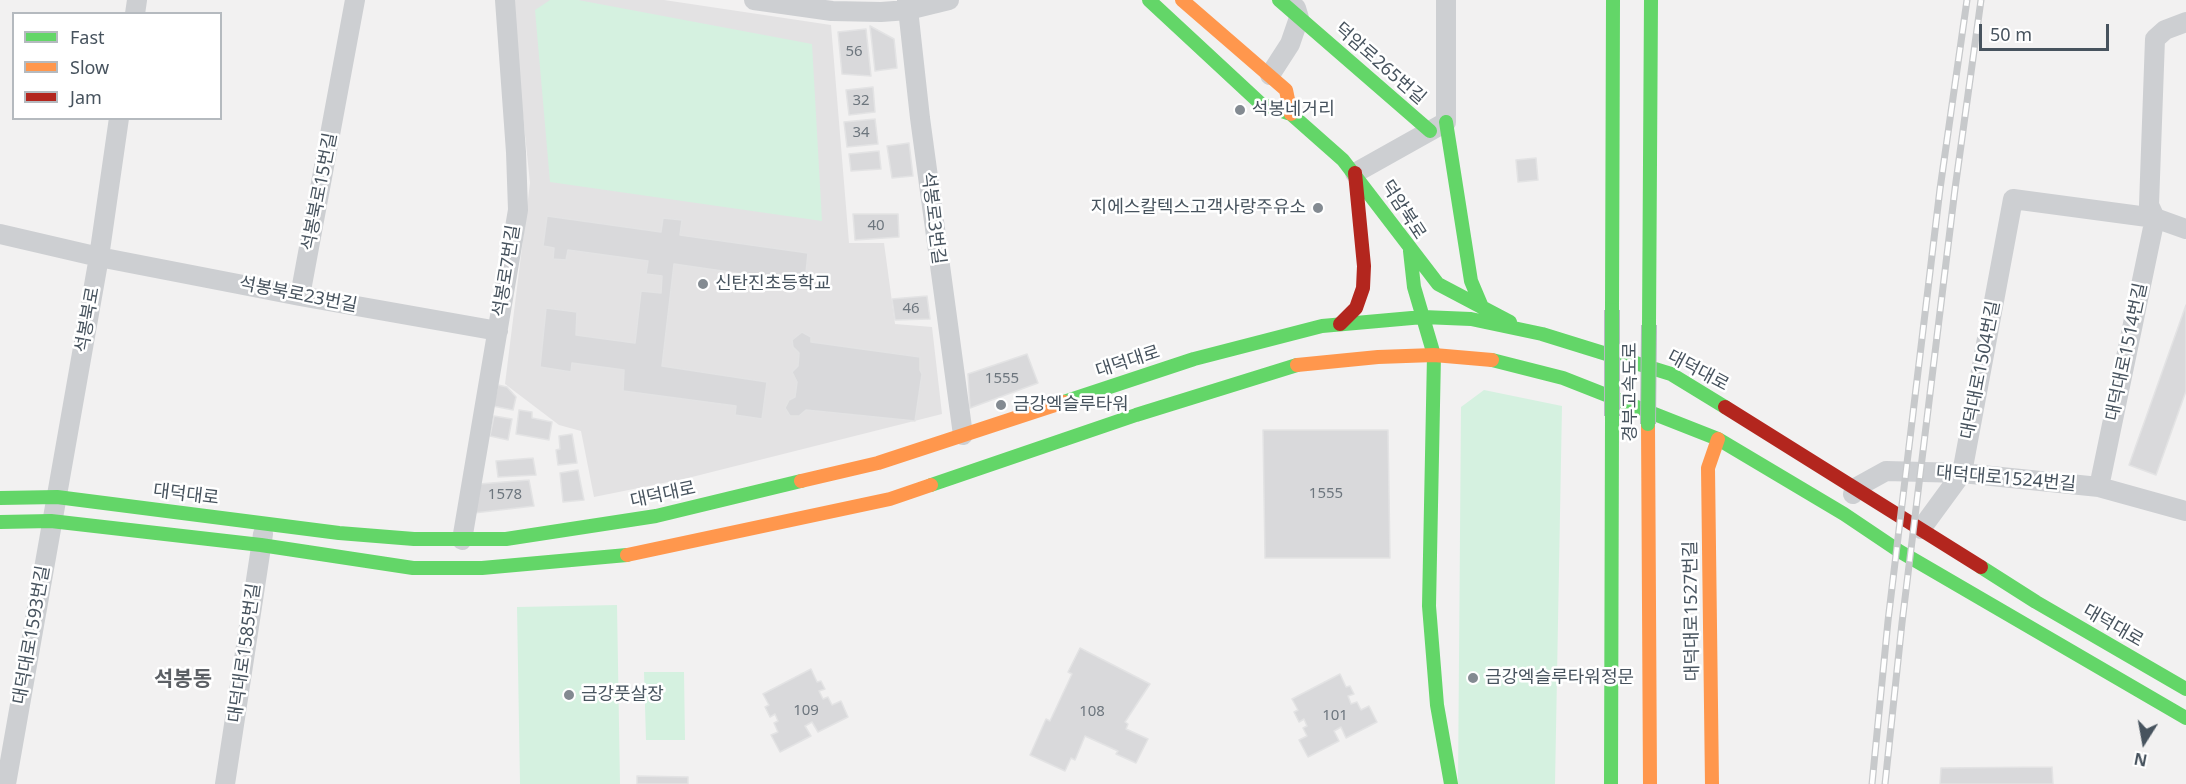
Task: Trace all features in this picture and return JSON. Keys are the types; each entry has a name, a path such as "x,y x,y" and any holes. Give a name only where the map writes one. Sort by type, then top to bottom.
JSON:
{"main road":[{"name":"덕암북로","path":"1149,0 1261,104 1291,114 1355,173 1410,251 1414,287 1434,355 1429,606 1437,705 1451,784"},
{"name":"덕암북로","path":"1182,0 1286,90 1291,114"},
{"name":"덕암로265번길","path":"1279,0 1296,9 1438,127"},
{"name":"경부고속도로","path":"1611,784 1613,0"},
{"name":"경부고속도로","path":"1650,782 1648,424 1651,0"},
{"path":"1438,127 1471,281 1482,307"},
{"path":"1340,324 1356,308 1363,288 1364,266 1355,173"},
{"path":"1410,251 1438,284 1525,330"},
{"name":"대덕대로","path":"0,498 57,497 339,533 462,540 506,539 656,516 878,463 1194,359 1322,326 1423,317 1471,319 1525,330 1671,374 1857,487 2036,602 2186,689"},
{"path":"0,522 51,521 261,545 413,568 482,568 582,561 648,552 890,500 1136,415 1298,364 1434,355 1502,361 1563,378 1718,439 1844,514 1899,551 2186,718"},
{"name":"대덕대로1527번길","path":"1712,784 1708,468 1718,439"}],"street":[{"name":"석봉북로15번길","path":"300,296 355,0"},
{"name":"석봉로7번길","path":"462,540 518,210 505,0"},
{"path":"754,0 832,11 949,0"},
{"path":"1355,173 1438,127 1446,0"},
{"name":"석봉로3번길","path":"908,5 963,435"},
{"path":"1270,75 1290,44 1296,9"},
{"path":"2186,22 2165,30 2156,39 2149,205 2155,218 2186,229"},
{"name":"석봉북로","path":"51,521 99,257 119,120"},
{"name":"대덕대로1504번길","path":"1921,529 1962,473 2013,199 2155,218"},
{"name":"대덕대로1514번길","path":"2099,487 2155,218"},
{"name":"석봉북로23번길","path":"0,234 99,257 498,331"},
{"name":"대덕대로1524번길","path":"1857,487 1886,471 1962,473 2099,487 2186,511"},
{"path":"1844,514 1857,487"},
{"name":"대덕대로1593번길","path":"6,784 51,521"},
{"name":"대덕대로1585번길","path":"225,784 265,522"}],"shaded area":[{"name":"신탄진초등학교","path":"511,0 664,0 831,25 849,243 884,243 895,324 932,327 942,414 688,478 594,497 581,431 559,425 505,384 530,183"}],"green space":[{"path":"550,0 578,0 812,44 822,221 550,182 535,10"},
{"path":"1484,390 1562,406 1555,784 1458,784 1461,407"},
{"name":"금강풋살장","path":"617,605 620,784 520,784 517,607"},
{"path":"644,672 684,672 685,740 646,740"}],"building":[{"path":"870,26 894,39 897,68 875,71"},
{"path":"866,29 871,76 842,74 838,32"},
{"path":"873,87 875,112 849,115 846,90"},
{"path":"875,119 878,144 847,147 844,122"},
{"path":"909,143 913,176 892,178 887,146"},
{"path":"879,151 881,169 851,171 849,154"},
{"path":"1536,158 1538,180 1518,182 1516,160"},
{"path":"853,214 898,214 899,237 855,240"},
{"path":"547,216 661,232 663,218 682,220 680,235 808,253 805,283 674,264 662,366 767,382 762,419 735,415 736,406 623,391 624,370 572,363 571,372 540,367 546,308 577,312 576,335 635,343 641,291 661,293 662,276 646,274 648,261 568,250 566,260 553,259 554,248 543,246"},
{"path":"927,296 930,319 895,320 892,299"},
{"path":"2186,305 2186,391 2156,475 2129,465"},
{"path":"802,332 811,337 811,342 920,357 922,374 915,421 806,410 799,416 790,416 785,408 789,400 795,397 797,382 792,372 798,366 799,353 793,347 792,340"},
{"path":"1027,354 1038,383 970,408 968,374"},
{"path":"498,385 507,387 516,397 513,410 493,406"},
{"path":"519,410 532,412 532,418 552,422 549,440 516,434"},
{"path":"494,416 512,419 508,440 490,436"},
{"path":"1263,430 1388,430 1390,558 1265,558"},
{"path":"572,434 577,463 558,465 556,450 560,449 559,436"},
{"path":"533,458 536,475 498,477 496,461"},
{"path":"578,470 584,500 563,502 560,473"},
{"path":"529,480 534,506 474,513 479,484"},
{"path":"1080,648 1150,684 1125,722 1128,724 1126,729 1148,739 1136,763 1116,754 1118,751 1085,736 1075,760 1071,758 1065,771 1030,755 1046,719 1050,721 1072,674 1068,672"},
{"path":"811,669 817,682 821,681 825,689 819,691 823,699 828,697 832,705 841,701 848,717 818,732 812,722 805,726 811,736 780,752 771,735 778,732 774,723 778,721 775,714 770,717 765,707 769,705 763,694"},
{"path":"1340,674 1346,687 1350,686 1354,694 1348,696 1351,704 1357,702 1361,710 1369,706 1377,722 1346,738 1341,727 1334,731 1339,741 1308,757 1299,740 1307,736 1303,728 1307,726 1304,719 1299,722 1294,712 1298,710 1292,699"},
{"path":"2052,767 2053,784 1940,784 1941,768"},
{"path":"637,776 688,777 688,784 637,784"}],"railway":[{"path":"1872,784 1888,621 1940,189 1967,0"},
{"path":"1885,784 1902,623 1955,189 1981,0"}],"traffic: fast":[{"path":"1149,0 1261,104 1291,114 1343,160 1438,284 1510,322"},
{"path":"1279,0 1430,131"},
{"path":"1612,310 1613,0"},
{"path":"1649,325 1651,0"},
{"path":"1446,122 1471,281 1482,307"},
{"path":"1410,251 1414,287 1434,355 1429,606 1437,705 1451,784"},
{"path":"1612,310 1612,416"},
{"path":"1064,402 1194,359 1322,326 1423,317 1471,319 1542,334 1671,374 1725,407"},
{"path":"1648,424 1649,325"},
{"path":"1492,360 1563,378 1718,439 1844,514 1899,551 2186,718"},
{"path":"931,485 1136,415 1297,365"},
{"path":"1611,784 1612,416"},
{"path":"0,498 57,497 339,533 414,539 506,539 656,516 801,481"},
{"path":"0,522 51,521 261,545 413,568 482,568 627,555"},
{"path":"1981,567 2036,602 2186,689"}],"traffic: slow":[{"path":"1182,0 1286,90 1291,114"},
{"path":"1297,365 1378,357 1434,355 1492,360"},
{"path":"801,481 878,463 1064,402"},
{"path":"1648,424 1650,784"},
{"path":"1712,784 1708,468 1718,439"},
{"path":"627,555 890,499 931,485"}],"traffic: jam":[{"path":"1340,324 1356,308 1363,288 1364,266 1355,173"},
{"path":"1725,407 1981,567"}],"place":[{"name":"석봉네거리","path":"1240,110"},
{"name":"지에스칼텍스고객사랑주유소","path":"1318,208"},
{"name":"신탄진초등학교","path":"703,284"},
{"name":"금강엑슬루타워","path":"1001,405"},
{"name":"금강엑슬루타워정문","path":"1473,678"},
{"name":"금강풋살장","path":"569,695"}],"district":[{"name":"석봉동","path":"183,680"}]}
